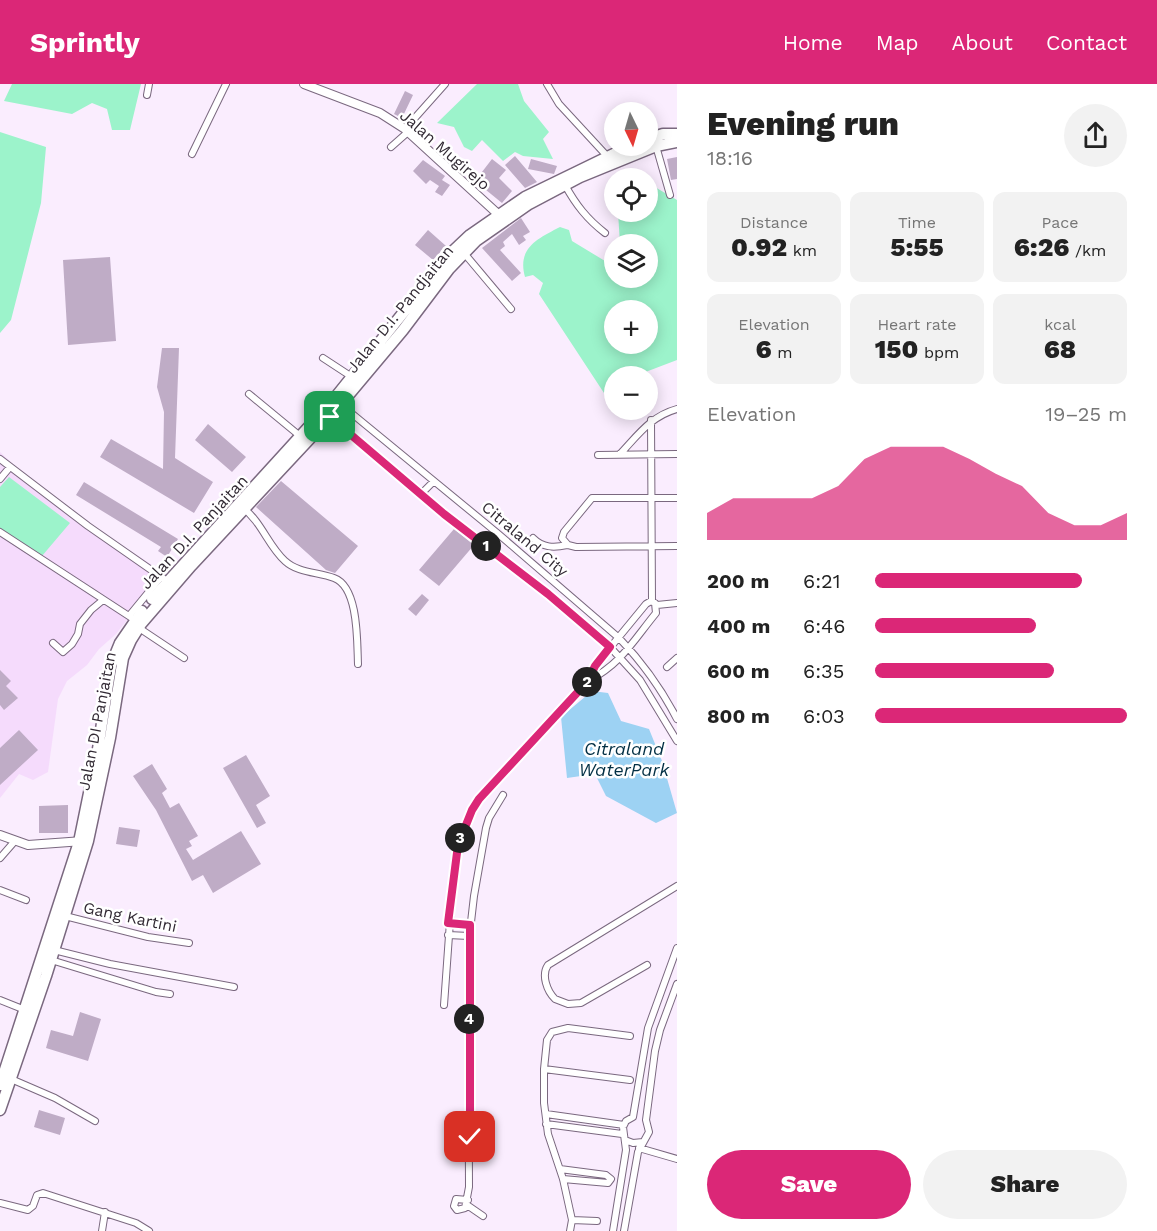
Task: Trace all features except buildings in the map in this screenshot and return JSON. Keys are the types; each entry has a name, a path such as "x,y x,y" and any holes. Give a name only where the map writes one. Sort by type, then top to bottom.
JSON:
{"highway":[{"path":"658,138 663,134 677,134"},
{"name":"Jalan D.I. Pandjaitan","path":"658,143 677,142"},
{"path":"338,402 352,377 452,252 470,235 502,217 525,196 607,156"},
{"name":"Jalan D.I. Pandjaitan","path":"338,402 464,253 502,217 625,156"},
{"name":"Jalan DI Panjaitan","path":"0,1110 42,974 52,955 65,916 110,738 123,658 136,622 191,566 338,402"},
{"name":"Jalan D.I. Panjaitan","path":"136,622 146,601 164,579 242,507 300,436 326,415"},
{"path":"0,1085 25,1010 42,974 83,841"}],"street":[{"path":"147,95 149,84"},
{"path":"192,154 226,84"},
{"name":"Jalan Mugirejo","path":"304,84 380,113 407,130 502,217"},
{"path":"433,84 439,90"},
{"path":"391,147 446,84"},
{"path":"548,84 559,104 604,153"},
{"path":"656,156 670,195"},
{"path":"566,185 576,206 588,220 605,233"},
{"path":"464,253 511,309"},
{"path":"323,358 352,377"},
{"path":"249,394 300,436"},
{"name":"Citraland City","path":"338,402 619,638 669,704 677,719"},
{"path":"658,416 677,410"},
{"name":"Citraland City","path":"326,415 621,657 645,688 677,741"},
{"path":"621,454 651,420"},
{"path":"588,681 601,675 630,650 656,613 651,546 651,420"},
{"path":"598,455 677,454"},
{"path":"0,459 164,579"},
{"path":"0,479 10,467"},
{"path":"421,494 434,481"},
{"path":"568,545 562,538 564,532 592,498 677,498"},
{"path":"242,507 256,521 278,554 292,567 334,578 342,585 353,608 358,628 358,664"},
{"path":"0,532 136,622 184,658"},
{"path":"533,538 541,545 549,547 568,545 677,546"},
{"path":"53,643 63,652 72,644 78,634 80,624 103,600"},
{"path":"444,1005 448,923 458,845 472,810 479,799 588,681 595,666 645,604 677,603"},
{"path":"667,667 677,658"},
{"path":"483,1216 467,1203 470,1153 470,925 486,828 503,795"},
{"path":"0,835 14,842 33,846 83,841"},
{"path":"0,858 14,842"},
{"path":"647,965 586,1000 574,1004 555,999 548,988 545,977 545,969 548,965 677,886"},
{"path":"0,890 26,900"},
{"name":"Gang Kartini","path":"65,916 147,937 189,943"},
{"path":"448,923 470,925"},
{"path":"448,935 470,936"},
{"path":"613,1231 626,1150 624,1125 633,1117 648,1028 677,948"},
{"path":"52,955 234,987"},
{"path":"52,955 170,994"},
{"path":"624,1231 641,1145 649,1132 646,1120 655,1051 660,1030 677,984"},
{"path":"0,1000 25,1010"},
{"path":"570,1231 572,1220 563,1179 546,1124 544,1069 547,1040 552,1032 568,1028 630,1036"},
{"path":"544,1069 630,1080"},
{"path":"11,1079 55,1098 95,1121"},
{"path":"546,1114 624,1125"},
{"path":"633,1117 646,1120"},
{"path":"546,1124 624,1137 633,1143 677,1159"},
{"path":"560,1169 606,1175 611,1179 608,1184 563,1179"},
{"path":"0,1203 28,1210 33,1206 37,1195 43,1193 136,1223 149,1231"},
{"path":"102,1231 105,1212"},
{"path":"572,1220 597,1221"}],"shaded area":[{"path":"0,452 21,472 103,533 164,573 116,634 99,649 87,665 67,681 58,699 48,772 33,780 19,774 0,798"}],"green space":[{"path":"12,84 141,84 130,130 112,130 107,109 92,103 72,114 4,101"},
{"path":"477,84 518,84 524,101 549,132 543,139 553,159 523,156 515,152 503,161 482,140 472,151 464,147 454,127 437,123"},
{"path":"0,132 46,147 41,203 11,320 0,333"},
{"path":"658,189 677,200 677,360 658,367 604,366 604,393 539,294 543,283 533,275 525,277 523,267 526,252 531,246 560,227 569,230 572,241 604,260 604,288 658,288 658,234 619,234 619,222 658,222"},
{"path":"9,477 70,523 42,556 0,529 0,487"}],"water":[{"name":"Citraland WaterPark","path":"592,691 608,693 621,721 649,729 662,761 677,813 656,823 606,796 595,774 567,778 561,717"}],"route":[{"path":"330,417 444,514 548,594 610,647 591,672 588,681 536,740 479,799 458,845 448,923 470,925 468,948 470,1137"}]}
